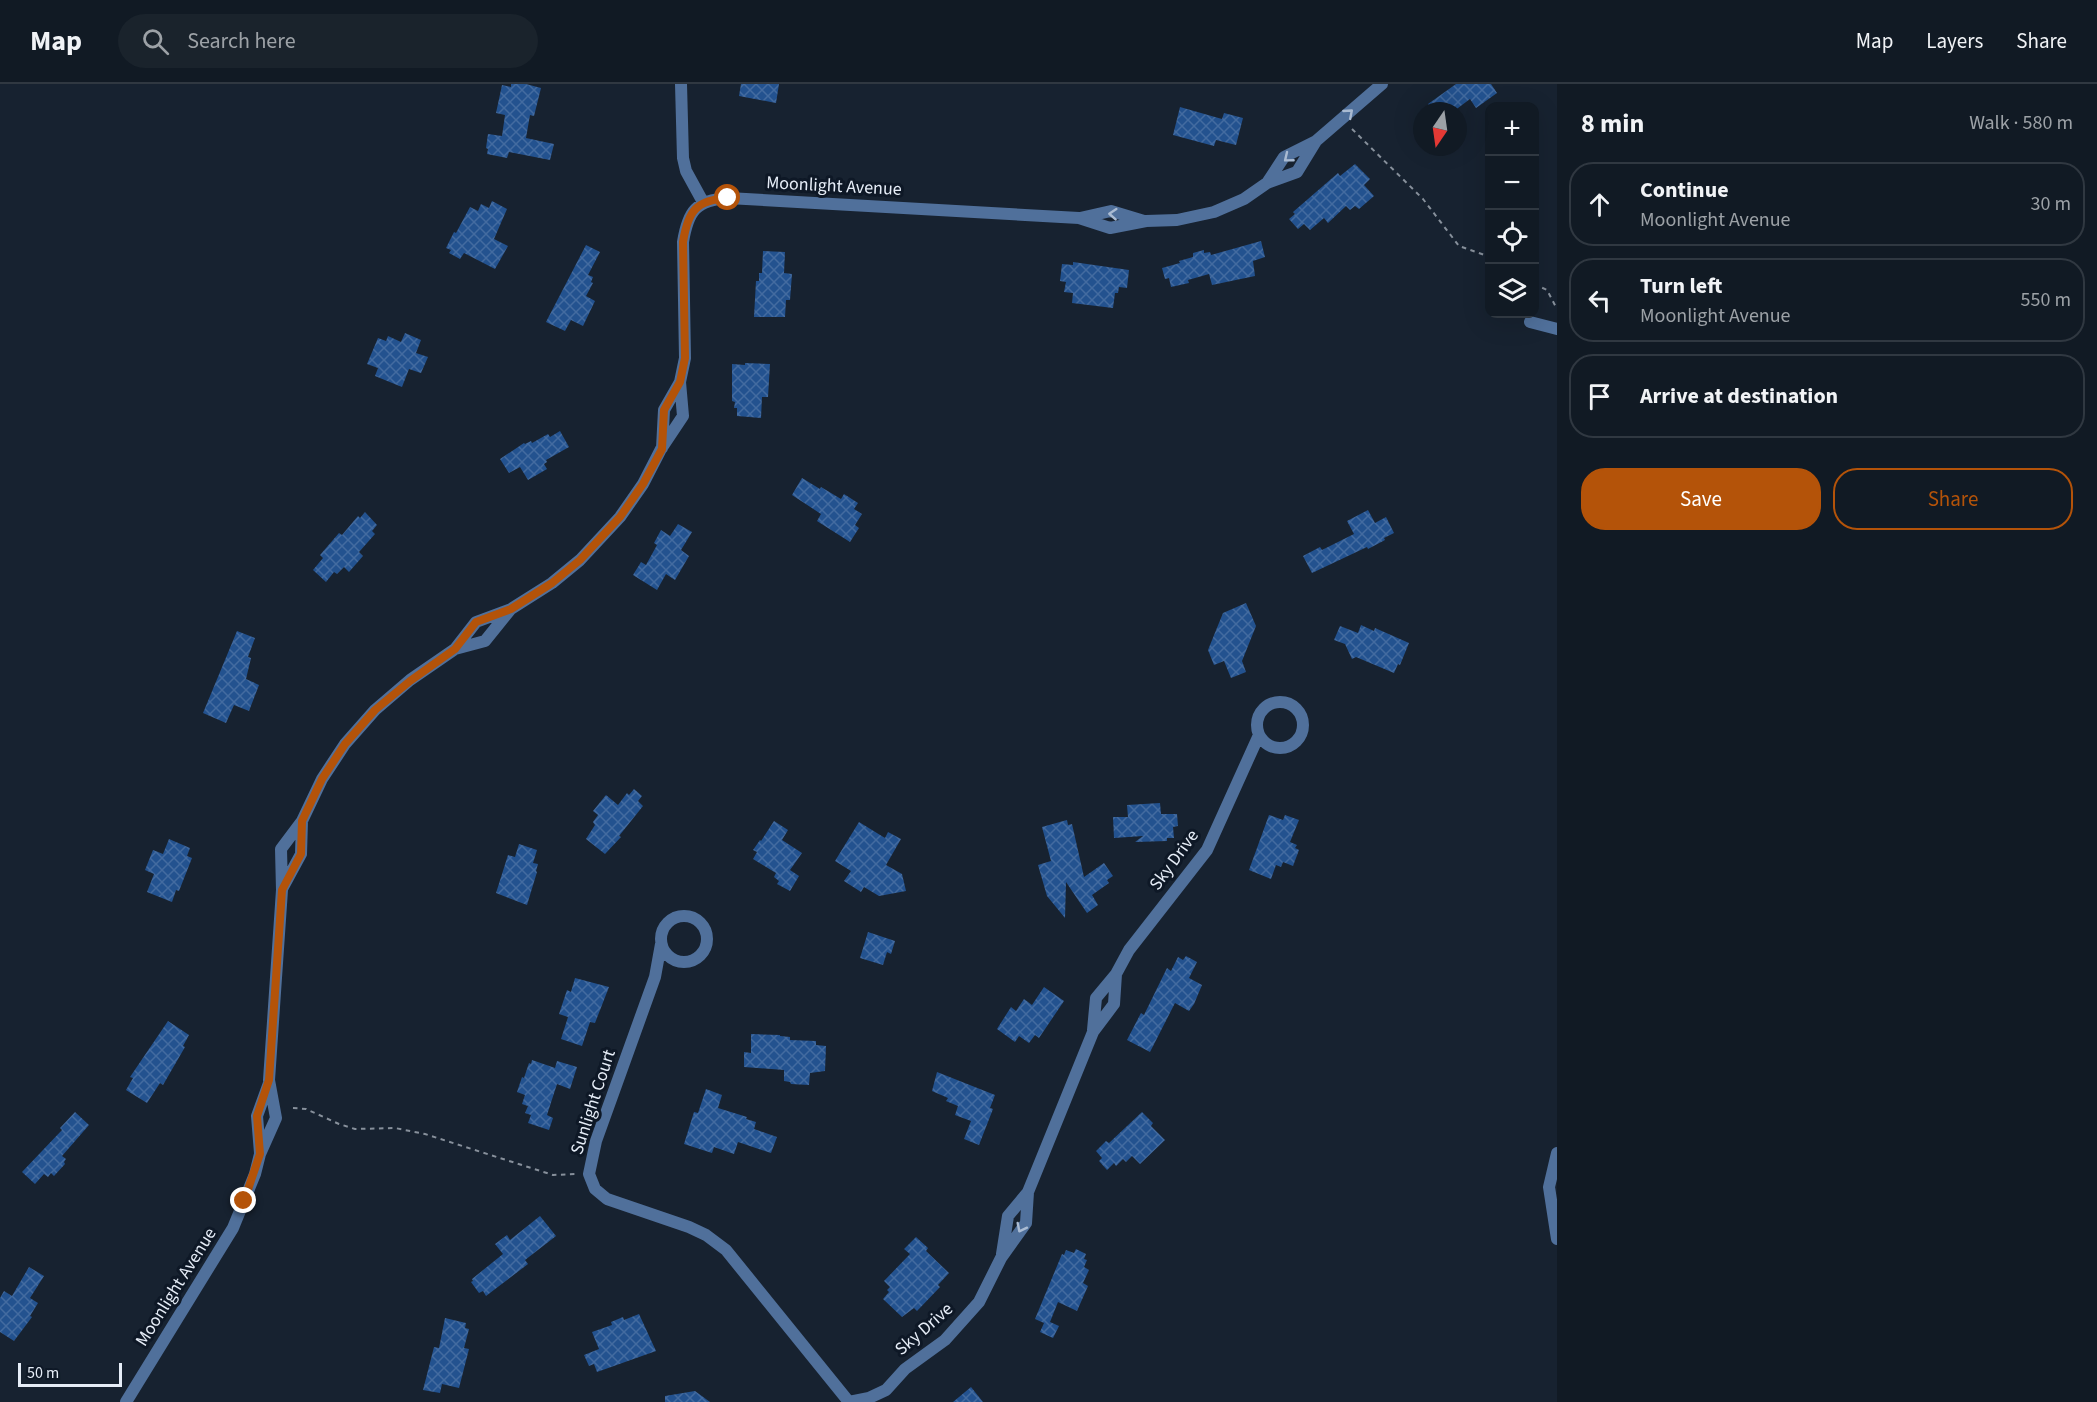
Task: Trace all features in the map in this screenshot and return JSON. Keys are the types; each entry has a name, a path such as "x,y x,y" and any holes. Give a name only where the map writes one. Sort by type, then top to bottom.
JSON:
{"street":[{"path":"681,84 683,158 686,171 703,202"},
{"name":"Moonlight Avenue","path":"1267,183 1284,157 1316,141 1382,84"},
{"name":"Moonlight Avenue","path":"126,1402 234,1228 255,1174 260,1154 276,1118 269,1080 282,890 281,849 302,821 322,779 345,744 375,710 410,681 455,649 476,622 511,609 552,583 603,537 643,484 683,416 680,382 685,358 683,242 686,224 693,212 703,202 728,198 1079,218 1110,228 1138,221 1177,220 1214,212 1244,199 1267,183 1297,172 1316,141"},
{"path":"1530,322 1557,329"},
{"name":"Moonlight Avenue","path":"662,449 664,410 680,382"},
{"name":"Moonlight Avenue","path":"455,649 486,641 511,609"},
{"path":"1248,760 1291,745 1301,735 1303,721 1296,708 1281,702 1266,706 1258,719 1259,735 1270,746 1277,748"},
{"name":"Sky Drive","path":"1093,1032 1096,998 1116,974 1129,950 1207,850 1259,735"},
{"name":"Moonlight Avenue","path":"282,890 301,854 302,821"},
{"name":"Sunlight Court","path":"688,916 701,924 707,938 703,952 691,961 668,962 661,944 663,929 673,919 688,916"},
{"path":"661,944 669,957 668,962"},
{"name":"Sunlight Court","path":"668,962 655,976 596,1141 589,1174 595,1189 607,1198 689,1227 706,1235 726,1250 849,1402"},
{"name":"Sky Drive","path":"1001,1258 1008,1216 1028,1192 1093,1032 1114,1004 1116,974"},
{"name":"Moonlight Avenue","path":"260,1154 257,1116 269,1080"},
{"path":"1557,1153 1549,1186 1557,1239"},
{"name":"Sky Drive","path":"849,1402 869,1398 886,1390 905,1369 945,1340 979,1302 1001,1258 1026,1223 1028,1192"}],"path":[{"path":"1342,119 1423,199 1459,246 1485,255"},
{"path":"1539,286 1547,290 1557,309"},
{"path":"293,1108 306,1109 355,1129 395,1128 425,1134 553,1175 589,1174"}],"building":[{"path":"511,84 526,84 541,88 534,116 530,115 526,138 554,144 550,160 509,152 507,158 487,154 488,134 502,136 505,115 496,113 502,85 511,87"},
{"path":"741,84 779,84 776,103 739,96"},
{"path":"1456,84 1491,84 1497,93 1476,108 1470,99 1466,102 1431,102"},
{"path":"1180,107 1222,119 1224,113 1243,118 1236,145 1216,140 1214,146 1173,135"},
{"path":"1355,164 1370,179 1364,185 1374,196 1359,209 1355,206 1350,210 1346,206 1328,223 1324,218 1310,230 1304,224 1298,229 1289,219 1295,214 1293,212 1338,173 1340,176"},
{"path":"492,201 507,209 494,239 508,246 495,269 464,253 460,259 449,253 451,250 446,248 470,207 478,211 481,204 489,208"},
{"path":"1261,241 1265,257 1253,261 1255,276 1212,285 1209,274 1188,280 1189,283 1171,287 1169,278 1165,279 1162,268 1193,257 1193,253 1204,250 1204,253 1210,252 1211,255"},
{"path":"586,245 600,252 588,275 593,277 591,282 593,283 586,296 595,301 583,326 571,320 565,331 546,322"},
{"path":"763,251 785,252 784,273 792,274 790,300 786,300 785,317 754,317 756,281 759,281 759,273 762,273"},
{"path":"1073,262 1129,270 1127,288 1119,287 1118,293 1115,293 1113,308 1072,303 1073,293 1064,292 1066,282 1060,281 1062,264 1073,265"},
{"path":"405,333 421,340 416,353 428,357 421,373 409,369 402,387 375,376 378,368 367,364 378,338 386,341 388,336 401,342"},
{"path":"745,363 770,364 768,397 762,397 761,418 737,416 737,408 734,408 732,364 745,365"},
{"path":"560,431 569,447 546,460 544,464 547,469 528,480 520,467 509,473 500,459 524,443 531,441 532,443 548,434 550,437"},
{"path":"802,478 841,499 844,494 858,503 854,509 862,514 855,525 859,528 850,542 817,521 821,514 792,495"},
{"path":"1368,510 1375,523 1386,517 1394,533 1368,549 1367,547 1312,573 1303,556 1320,547 1322,550 1354,534 1347,521"},
{"path":"365,512 377,525 372,531 375,534 359,552 363,556 349,572 344,567 337,574 334,572 326,582 313,570 323,558 320,555 339,533 342,535 358,516 360,518"},
{"path":"678,524 692,532 681,550 689,556 675,580 666,574 657,590 633,575 641,562 646,565 657,545 654,543 661,530 670,536"},
{"path":"1246,603 1256,626 1242,661 1246,672 1231,678 1224,661 1214,665 1208,650 1223,613"},
{"path":"1361,625 1374,631 1375,628 1409,643 1394,673 1356,657 1352,659 1345,644 1334,640 1340,626 1358,633"},
{"path":"237,631 255,638 248,657 251,658 246,679 259,685 249,711 234,705 226,723 203,713"},
{"path":"634,789 642,796 638,801 643,806 619,836 621,837 605,854 586,839 598,815 593,811 606,795 618,805 627,793 629,795"},
{"path":"1160,803 1161,814 1177,814 1178,826 1173,827 1174,838 1167,838 1167,841 1135,842 1143,836 1114,838 1113,817 1128,817 1127,805"},
{"path":"1269,815 1283,820 1285,815 1299,820 1290,842 1297,845 1295,848 1299,850 1293,866 1283,862 1281,867 1276,865 1271,879 1249,870"},
{"path":"1067,820 1068,825 1072,824 1084,877 1104,863 1113,876 1107,880 1109,883 1092,895 1098,905 1087,913 1066,882 1065,918 1047,896 1038,865 1051,861 1042,827"},
{"path":"774,821 788,830 782,840 802,853 790,870 799,876 790,891 777,884 779,881 774,877 776,873 753,859 757,852 753,850"},
{"path":"859,822 885,838 888,832 901,839 886,865 902,874 906,891 879,896 864,887 861,892 844,881 851,871 835,861"},
{"path":"169,839 190,848 187,856 192,858 179,891 176,890 172,902 147,892 154,874 145,870 153,850 163,854"},
{"path":"519,844 537,850 533,863 538,864 537,872 527,905 496,893 508,855 515,857"},
{"path":"868,932 895,941 891,954 887,952 883,965 860,958"},
{"path":"1186,956 1197,962 1189,978 1202,985 1194,1004 1189,1011 1175,1003 1150,1052 1127,1040 1141,1013 1144,1015 1167,968 1171,971 1178,957 1183,960"},
{"path":"575,978 609,987 595,1023 590,1022 582,1046 561,1039 568,1017 559,1014 567,990 571,992"},
{"path":"1044,987 1064,1001 1039,1038 1035,1035 1029,1043 1019,1036 1015,1042 997,1029 1011,1007 1016,1011 1024,999 1032,1005"},
{"path":"168,1021 189,1035 183,1046 185,1047 163,1085 160,1083 147,1103 126,1090 133,1078 130,1077"},
{"path":"751,1034 780,1035 790,1037 790,1040 816,1041 816,1045 826,1046 825,1071 810,1073 809,1085 791,1084 784,1081 784,1070 744,1067 744,1052 751,1053"},
{"path":"532,1060 555,1068 557,1061 577,1067 570,1089 557,1084 547,1115 553,1118 549,1130 528,1123 531,1115 525,1113 528,1106 522,1104 525,1095 517,1092 522,1077 524,1078"},
{"path":"937,1072 995,1095 990,1108 993,1109 979,1145 964,1139 971,1121 955,1115 958,1106 946,1101 948,1098 932,1091"},
{"path":"706,1089 722,1095 718,1108 747,1117 746,1119 756,1122 754,1129 777,1137 771,1153 738,1142 734,1154 714,1147 712,1153 684,1144 694,1112 698,1113"},
{"path":"75,1112 89,1125 62,1156 66,1159 65,1164 54,1176 51,1173 48,1177 44,1174 35,1184 22,1172 62,1130 60,1128"},
{"path":"1142,1112 1153,1123 1151,1126 1165,1140 1140,1164 1132,1156 1126,1162 1123,1159 1116,1166 1114,1163 1107,1170 1099,1161 1102,1158 1096,1151 1106,1141 1109,1143"},
{"path":"540,1216 556,1236 525,1260 528,1264 486,1296 483,1291 479,1293 471,1282 503,1254 495,1244 507,1235 510,1240"},
{"path":"916,1237 928,1248 926,1251 949,1273 938,1285 940,1287 917,1311 914,1308 902,1317 883,1299 890,1287 884,1281 910,1254 904,1249"},
{"path":"1076,1249 1086,1254 1084,1259 1087,1260 1084,1267 1089,1270 1083,1283 1088,1286 1077,1311 1058,1302 1050,1322 1059,1326 1053,1338 1040,1332 1044,1323 1035,1319 1062,1254 1064,1255 1066,1250 1074,1253"},
{"path":"29,1267 44,1276 30,1298 38,1303 30,1316 32,1317 14,1341 0,1332 0,1298 4,1291 12,1296"},
{"path":"639,1314 656,1351 597,1372 594,1364 589,1366 584,1355 599,1349 592,1332 612,1325 611,1322 623,1317 624,1320"},
{"path":"445,1318 466,1323 465,1328 469,1329 464,1348 469,1349 459,1388 442,1384 440,1393 423,1390 434,1347 439,1348"},
{"path":"971,1387 983,1402 953,1402"},
{"path":"695,1391 710,1402 665,1402 665,1396"}],"route":[{"path":"244,1201 260,1154 257,1116 269,1080 282,890 301,854 302,821 322,779 345,744 375,710 410,681 455,649 476,622 511,609 552,583 580,560 623,513 643,484 662,449 664,410 680,382 685,358 683,242 686,224 703,202 728,198"}]}
